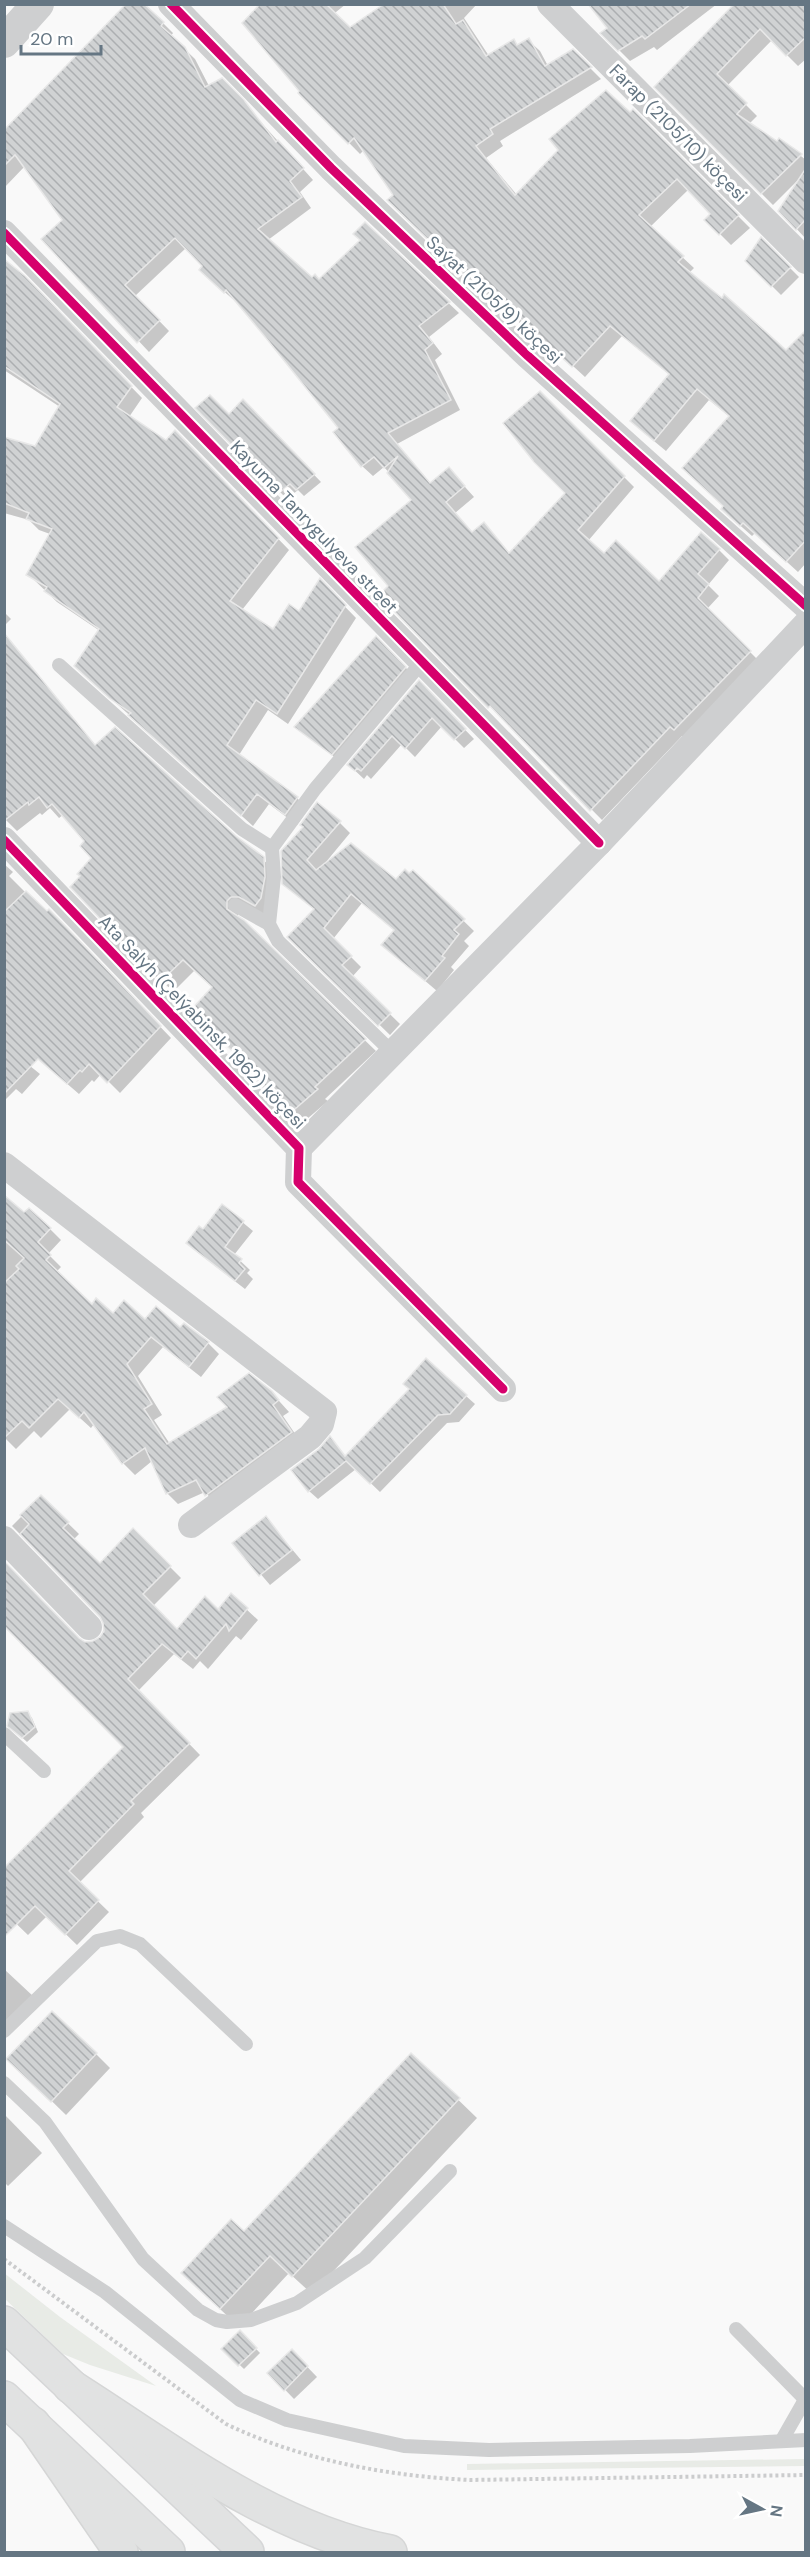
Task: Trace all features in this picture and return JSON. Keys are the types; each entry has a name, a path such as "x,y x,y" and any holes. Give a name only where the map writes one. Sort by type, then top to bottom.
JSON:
{"main road":[{"path":"4,2323 247,2553"},
{"path":"70,2386 256,2504 354,2545 390,2553"},
{"path":"4,2397 168,2553"},
{"path":"33,2424 120,2553"}],"street":[{"path":"4,42 38,4"},
{"name":"Saýat (2105/9) köçesi","path":"171,4 331,168 528,356 806,606"},
{"name":"Farap (2105/10) köçesi","path":"550,4 806,261"},
{"name":"Kayuma Tanrygulyeva street","path":"4,233 599,843"},
{"path":"299,1148 599,843 806,624"},
{"name":"Ata Salyh (Çelýabinsk, 1962) köçesi","path":"4,840 299,1148 298,1182 502,1389"},
{"path":"4,1165 324,1412 321,1424 310,1437 191,1525"},
{"path":"4,1539 89,1627"}],"lane":[{"path":"269,924 274,877 272,848 315,789 422,662"},
{"path":"58,665 242,829 272,848"},
{"path":"235,905 269,924 278,941 393,1053"},
{"path":"4,1734 44,1771"},
{"path":"4,2031 97,1941 120,1936 140,1944 246,2044"},
{"path":"4,2083 45,2122 143,2259 198,2310 216,2320 226,2322 251,2320 297,2303 365,2258 450,2171"},
{"path":"4,2226 105,2292 240,2400 287,2420 404,2446 468,2449 690,2446 806,2440"},
{"path":"736,2329 805,2399 782,2440"}],"shaded area":[{"path":"4,2273 60,2317 156,2386 63,2354 5,2299"},
{"path":"805,2459 805,2466 467,2470 467,2464"}],"building":[{"path":"126,4 144,4 164,22 161,26 185,47 205,87 222,78 244,100 276,142 278,140 304,168 290,181 302,197 258,229 312,277 315,274 319,279 360,240 353,234 365,222 450,302 419,326 433,343 425,350 451,400 388,433 430,483 449,467 465,486 446,502 472,532 484,522 509,553 565,493 534,462 503,423 540,391 625,476 578,530 604,553 616,540 659,581 701,532 720,549 698,574 709,584 698,598 751,651 674,730 670,727 590,811 380,594 388,586 355,547 411,500 387,473 398,456 384,468 374,457 361,467 333,432 338,428 266,338 226,290 224,293 199,270 202,266 175,238 125,285 160,320 137,343 41,239 62,220 15,155 4,166 4,130"},
{"path":"260,4 326,4 350,27 384,4 443,4 456,24 463,20 486,56 514,39 517,45 529,38 545,66 573,49 592,67 490,129 493,134 476,146 515,195 558,150 549,139 606,90 630,112 633,109 739,215 719,235 704,220 710,214 677,179 639,215 684,256 678,262 722,298 724,294 786,350 806,330 806,540 786,562 743,523 740,526 721,509 723,506 682,468 729,416 697,389 654,441 630,421 669,374 610,326 572,367 514,313 511,316 473,283 387,200 393,195 354,138 348,144 298,93 299,91 242,23"},
{"path":"588,4 691,4 645,39 642,36 618,51 600,33 607,28"},
{"path":"734,4 806,4 806,37 786,56 760,29 717,74 747,103 737,114 777,141 779,138 802,154 761,194 654,87"},
{"path":"806,168 806,219 796,230 778,211"},
{"path":"761,237 791,267 771,287 745,261"},
{"path":"4,259 25,276 132,386 117,407 166,440 175,430 279,538 230,601 273,629 289,604 299,611 320,578 346,605 277,714 256,700 227,745 298,797 285,815 257,794 241,816 128,715 131,713 109,698 74,666 99,629 44,591 47,587 26,575 52,529 26,519 29,513 4,503 4,437 35,446 60,404 4,366"},
{"path":"210,395 229,414 243,399 315,474 296,490 290,484 279,493 195,408"},
{"path":"4,633 95,745 115,727 236,836 264,857 265,877 261,898 255,906 239,897 231,897 227,901 227,909 244,920 366,1039 315,1087 318,1089 288,1115 239,1063 242,1060 190,1011 212,987 183,960 160,982 70,887 80,876 77,874 91,858 80,846 84,841 52,804 47,808 39,797 29,805 28,802 4,821"},
{"path":"376,636 406,667 332,755 294,727"},
{"path":"419,680 466,729 454,740 432,718 405,749 392,736 361,771 357,768 355,771 347,765"},
{"path":"317,802 341,821 307,860 316,870 351,843 396,879 405,869 409,873 413,870 465,919 454,930 459,934 442,956 445,958 425,981 381,945 394,930 351,894 324,928 352,956 342,965 391,1013 378,1026 287,937 314,909 282,884 281,851 303,827 300,825"},
{"path":"26,891 47,911 49,909 161,1026 107,1083 89,1064 67,1084 38,1059 4,1094 4,912"},
{"path":"4,1195 24,1212 29,1208 51,1228 38,1242 51,1255 46,1260 92,1304 96,1298 113,1313 124,1300 145,1319 156,1306 180,1327 184,1323 209,1342 189,1367 151,1337 127,1364 152,1404 144,1409 167,1444 227,1407 217,1397 249,1373 272,1391 279,1400 273,1405 292,1432 205,1496 196,1480 166,1494 145,1448 122,1464 84,1412 79,1418 58,1399 29,1428 22,1421 4,1438 4,1283 19,1269 16,1266 24,1258 4,1240"},
{"path":"222,1204 244,1221 225,1247 242,1259 239,1263 245,1269 235,1281 186,1243 199,1226 203,1229"},
{"path":"426,1358 467,1395 450,1414 438,1415 370,1484 346,1461 308,1492 291,1470 319,1449 330,1436 345,1456 409,1389 403,1384"},
{"path":"41,1495 69,1522 63,1528 100,1563 133,1528 171,1566 143,1594 177,1629 205,1596 219,1610 231,1593 248,1608 229,1631 226,1624 196,1659 188,1651 181,1659 162,1644 128,1679 190,1743 131,1801 134,1804 69,1871 99,1900 65,1935 35,1906 4,1937 4,1868 123,1747 4,1626 4,1561 79,1638 85,1642 93,1641 104,1631 100,1617 20,1534 29,1524 20,1515"},
{"path":"266,1516 292,1550 259,1576 232,1543"},
{"path":"28,1711 35,1727 22,1738 7,1726 10,1713"},
{"path":"52,2011 97,2053 51,2102 6,2059"},
{"path":"411,2053 460,2098 292,2277 270,2256 220,2309 181,2273 231,2219 244,2231"},
{"path":"240,2330 257,2348 238,2366 221,2349"},
{"path":"292,2349 308,2366 284,2391 267,2373"}],"cycle path":[{"path":"171,4 331,168 528,356 806,606"},
{"path":"4,233 599,843"},
{"path":"4,840 299,1148 298,1182 503,1389"}]}
